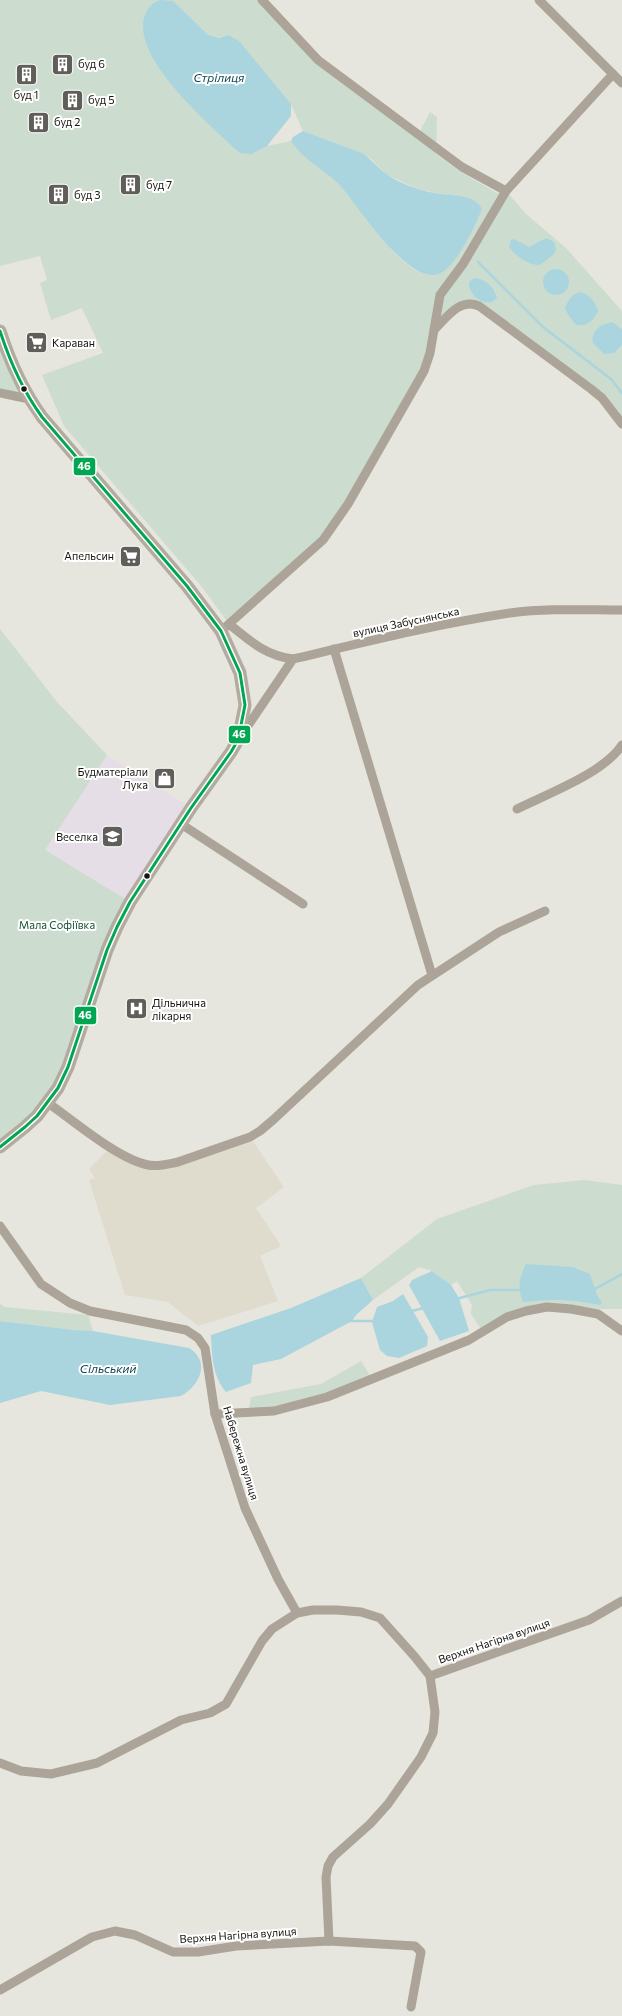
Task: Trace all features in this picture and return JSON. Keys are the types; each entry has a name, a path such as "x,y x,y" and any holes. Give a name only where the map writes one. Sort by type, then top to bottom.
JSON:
{"main road":[{"path":"0,331 12,365 29,399 57,434 225,627 244,688 244,714 238,740 130,902 117,927 107,950 68,1067 48,1103 25,1127 0,1147"}],"street":[{"path":"262,0 318,60 462,167 506,191"},
{"path":"538,0 622,83"},
{"path":"238,740 293,659 275,656 264,652 225,627 314,550 339,518 424,371 435,329 440,295 463,264 506,191 613,74"},
{"path":"435,329 459,306 473,303 479,306 602,398 622,424"},
{"path":"0,393 29,399"},
{"name":"вулиця Забуснянська","path":"293,659 428,628 510,613 546,610 622,610"},
{"path":"334,649 432,975"},
{"path":"517,809 574,781 602,765 612,757 622,745"},
{"path":"181,824 302,904"},
{"path":"48,1103 111,1147 140,1163 157,1166 178,1162 250,1137 260,1131 402,998 432,975 499,932 545,911"},
{"name":"Набережна вулиця","path":"0,1226 41,1284 70,1303 90,1311 186,1330 198,1338 205,1348 215,1414 245,1508 278,1579 297,1613"},
{"path":"215,1414 274,1411 327,1397 469,1340 507,1317 526,1311 547,1308 571,1309 598,1314 622,1331"},
{"name":"Верхня Нагірна вулиця","path":"329,1941 326,1877 328,1866 333,1857 370,1824 388,1804 421,1757 433,1733 435,1712 430,1676 589,1620 622,1601"},
{"path":"0,1763 21,1771 51,1774 97,1763 181,1720 210,1713 226,1704 262,1641 272,1630 297,1613 313,1610 338,1610 361,1612 380,1618 430,1676"},
{"name":"Верхня Нагірна вулиця","path":"0,1990 92,1937 115,1930 135,1935 173,1952 198,1952 236,1946 329,1941 415,1946 421,1952 421,1961 411,2007"}],"shaded area":[{"name":"Веселка","path":"107,755 191,808 130,902 44,850"},
{"path":"250,1137 284,1187 256,1208 281,1246 260,1256 278,1301 198,1326 168,1302 125,1295 89,1180 95,1178 89,1169 111,1147 157,1166"}],"green space":[{"path":"0,0 258,0 316,62 417,137 430,112 437,117 436,154 459,171 497,193 506,191 526,214 566,248 622,311 622,424 613,412 479,306 466,303 435,329 430,353 332,529 229,624 202,587 64,426 42,375 103,353 82,308 51,320 40,283 47,280 40,256 0,266","holes":["203,31 209,36 215,38 228,35 291,104 303,131 354,150 370,158 386,174 413,187 434,193 467,197 482,209 461,249 417,271 394,253 358,205 338,183 301,153 291,141 267,146 252,154"]},
{"path":"0,331 29,399 0,393"},
{"name":"Мала Софіївка","path":"0,629 57,702 107,755 45,850 130,902 64,1078 0,1147"},
{"path":"584,1180 622,1185 622,1309 598,1309 569,1305 547,1305 481,1329 471,1314 472,1305 457,1281 451,1285 432,1271 419,1267 373,1300 361,1278 437,1219 534,1185","holes":["590,1274 599,1305 572,1299 555,1299"]},
{"path":"0,1304 5,1307 88,1315 93,1331 0,1321"},
{"path":"361,1361 372,1379 345,1390 248,1413 251,1397 321,1384"}],"water":[{"name":"Стрілиця","path":"160,0 173,1 208,35 219,38 228,35 239,41 291,104 291,116 267,146 252,154 240,153 193,109 161,70 149,51 143,32 146,12 155,2"},
{"path":"303,131 362,153 390,177 402,183 428,192 461,196 473,200 478,204 482,209 461,251 450,266 444,271 432,275 418,271 403,260 375,230 338,183 296,148 291,141 293,137"},
{"path":"546,238 554,242 556,250 554,254 540,265 532,264 523,260 509,247 511,240 514,239 529,247"},
{"path":"556,269 565,273 569,282 565,291 556,295 547,291 543,282 547,273"},
{"path":"474,278 483,280 489,284 494,290 497,298 488,302 483,302 478,299 471,292 469,287 469,282"},
{"path":"580,292 592,299 598,311 595,317 587,324 576,325 565,308 567,302 575,294"},
{"path":"612,322 622,329 622,345 614,353 604,354 593,343 593,335 600,326"},
{"path":"526,1264 572,1267 590,1274 597,1295 602,1303 599,1305 561,1300 523,1302 519,1287"},
{"path":"432,1271 451,1285 459,1298 469,1331 440,1341 409,1285 412,1280"},
{"path":"361,1278 373,1300 356,1315 352,1321 281,1359 253,1365 251,1383 226,1392 221,1386 215,1372 212,1357 211,1335 291,1308"},
{"path":"403,1294 428,1337 427,1346 399,1358 387,1356 380,1350 372,1322 377,1307 393,1301"},
{"name":"Сільський","path":"0,1321 93,1331 189,1348 196,1353 200,1360 200,1373 198,1380 188,1392 181,1396 110,1405 41,1391 0,1403"}],"waterway":[{"path":"478,262 543,327 611,379 622,393"},
{"path":"593,1290 622,1274"},
{"path":"456,1299 490,1290 522,1290"},
{"path":"412,1311 424,1308"},
{"path":"349,1321 374,1321"}],"transit line":[{"name":"46","path":"0,331 18,376 42,417 187,586 221,631 240,673 245,705 238,740 191,808 130,902 117,927 107,950 68,1067 58,1088 37,1116 0,1147"}],"place":[{"name":"буд 6","path":"63,64"},
{"name":"буд 1","path":"26,75"},
{"name":"буд 5","path":"72,100"},
{"name":"буд 2","path":"39,122"},
{"name":"буд 7","path":"131,185"},
{"name":"буд 3","path":"59,195"},
{"name":"Караван","path":"37,343"},
{"name":"Апельсин","path":"130,556"},
{"name":"Будматеріали Лука","path":"164,778"},
{"name":"Веселка","path":"113,837"},
{"name":"Дільнична лікарня","path":"137,1009"}]}
